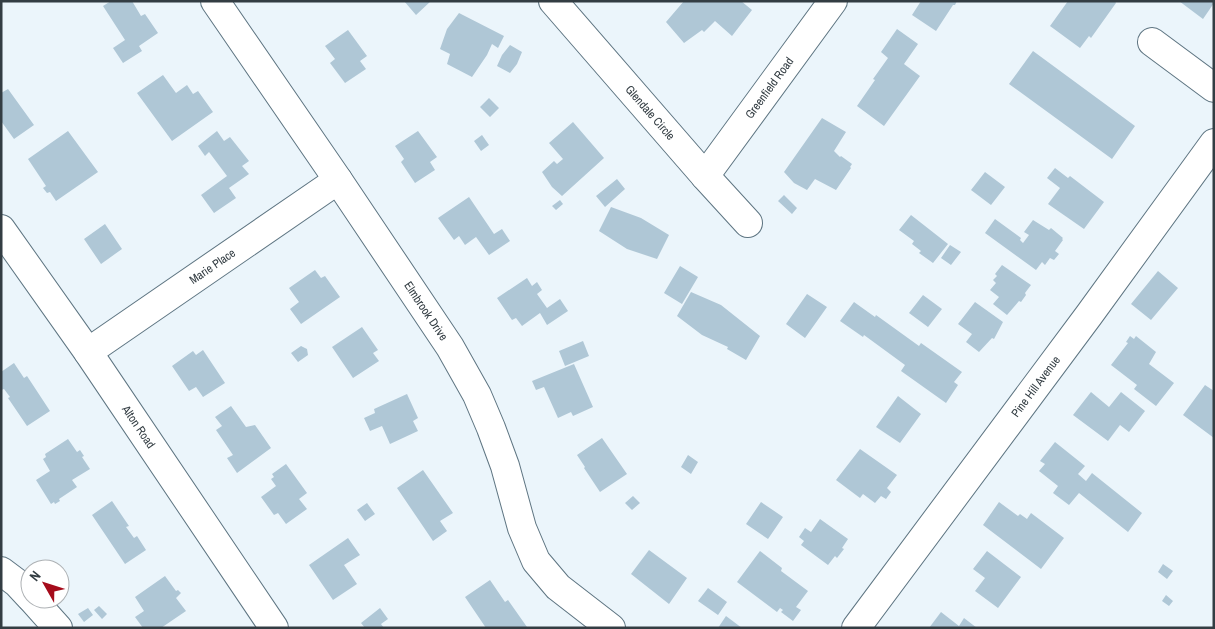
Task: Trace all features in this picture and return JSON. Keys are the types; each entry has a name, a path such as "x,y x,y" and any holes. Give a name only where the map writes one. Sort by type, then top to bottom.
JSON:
{"street":[{"name":"Elmbrook Drive","path":"215,1 450,347 477,395 505,466 522,528 536,561 558,587 611,628"},
{"name":"Glendale Circle","path":"553,1 748,223"},
{"name":"Greenfield Road","path":"705,176 833,1"},
{"path":"1152,42 1214,88"},
{"name":"Pine Hill Avenue","path":"856,628 1089,315 1214,143"},
{"name":"Marie Place","path":"88,352 338,180"},
{"name":"Alton Road","path":"1,228 88,352 274,628"},
{"path":"1,571 20,586"},
{"path":"41,609 58,628"}],"building":[{"path":"111,1 132,1 141,16 145,14 158,33 139,46 142,51 123,63 113,48 125,40 103,6"},
{"path":"404,1 431,1 416,15"},
{"path":"684,1 741,1 752,10 732,36 715,21 704,32 702,30 684,43 666,22"},
{"path":"921,1 957,1 936,31 912,15"},
{"path":"1068,1 1115,1 1116,3 1091,38 1089,36 1080,48 1050,26"},
{"path":"1179,1 1214,1 1214,3 1203,19"},
{"path":"459,13 504,36 498,48 492,44 472,77 447,64 450,54 440,49 447,29"},
{"path":"897,29 918,44 904,64 920,76 884,126 857,106 888,58 881,52"},
{"path":"348,30 367,56 360,61 366,69 345,83 330,63 335,59 325,46"},
{"path":"510,45 522,52 517,64 510,73 497,66 502,55"},
{"path":"1033,51 1135,126 1112,159 1009,84"},
{"path":"163,75 176,93 187,85 193,94 198,91 213,112 172,141 137,93"},
{"path":"8,89 34,125 14,139 1,121 1,93"},
{"path":"489,98 499,108 490,117 480,107"},
{"path":"822,118 846,132 834,151 852,164 836,190 815,179 807,190 794,183 784,172"},
{"path":"573,122 604,158 562,196 552,187 542,172 554,161 557,164 563,159 549,143"},
{"path":"68,131 98,172 56,201 50,192 47,193 43,188 46,186 28,159"},
{"path":"217,131 224,141 230,137 249,161 242,166 249,174 229,188 236,198 214,213 201,195 227,176 209,152 205,156 198,146"},
{"path":"418,131 437,157 430,162 435,170 415,183 401,162 404,159 395,146"},
{"path":"482,135 489,145 481,151 474,141"},
{"path":"1055,168 1068,178 1070,176 1104,202 1084,229 1048,204 1060,188 1047,178"},
{"path":"985,172 1005,187 991,205 971,190"},
{"path":"617,179 625,189 605,207 596,196"},
{"path":"784,195 797,208 792,214 778,201"},
{"path":"469,197 494,234 502,229 510,241 489,255 476,237 465,245 459,236 454,240 438,218"},
{"path":"560,200 563,204 556,210 552,206"},
{"path":"611,207 641,218 669,235 657,259 627,249 599,231"},
{"path":"911,215 948,244 933,263 919,253 921,251 912,244 914,241 899,230"},
{"path":"995,219 1021,238 1020,240 1023,243 1029,235 1024,232 1033,220 1049,230 1051,228 1063,238 1055,251 1059,254 1054,260 1050,258 1045,265 1042,262 1036,270 985,233"},
{"path":"105,224 122,249 101,264 84,239"},
{"path":"950,245 961,252 951,265 941,258"},
{"path":"1002,265 1031,285 1021,302 1019,301 1007,315 993,304 999,297 990,290 996,283 993,280 997,276 995,274"},
{"path":"680,266 698,277 682,304 664,293"},
{"path":"315,270 321,278 325,276 340,297 301,324 290,309 299,302 289,288"},
{"path":"1158,271 1178,288 1151,320 1131,304"},
{"path":"527,278 532,286 537,282 542,290 537,294 547,308 560,299 568,311 547,325 540,313 522,326 516,318 512,320 497,298"},
{"path":"691,292 721,305 760,336 746,360 727,349 728,347 702,335 677,316"},
{"path":"807,294 827,307 805,338 786,324"},
{"path":"923,295 942,309 928,327 909,313"},
{"path":"854,302 875,317 876,315 919,346 921,343 962,372 954,382 958,385 946,403 901,371 905,365 864,335 863,337 840,321"},
{"path":"975,302 1003,322 994,339 992,338 979,352 966,342 972,334 958,324"},
{"path":"362,327 378,350 373,353 379,361 353,378 332,347"},
{"path":"1130,336 1134,339 1136,336 1156,352 1149,364 1174,383 1156,406 1134,389 1137,385 1111,365 1128,343 1126,342"},
{"path":"583,341 589,356 565,366 559,351"},
{"path":"301,346 307,349 308,355 298,362 291,353"},
{"path":"203,350 225,383 203,397 196,387 189,391 172,366 193,351 196,355"},
{"path":"14,363 24,378 27,376 50,411 27,426 8,398 10,397 4,389 1,390 1,372"},
{"path":"574,364 593,407 573,416 571,412 558,418 544,387 536,390 532,381"},
{"path":"1205,385 1214,391 1214,438 1183,415"},
{"path":"1091,392 1109,407 1121,392 1145,411 1129,432 1120,425 1108,441 1073,415"},
{"path":"407,394 418,418 413,421 418,431 390,444 382,426 370,431 364,418 375,413 374,409"},
{"path":"898,396 921,414 900,443 876,427"},
{"path":"231,406 246,427 255,425 271,448 237,473 227,458 233,455 216,430 222,426 215,417"},
{"path":"602,438 627,474 600,492 577,455"},
{"path":"68,439 77,452 80,450 90,469 72,480 77,487 59,499 60,501 51,504 36,480 50,471 43,459 46,457 45,454"},
{"path":"1055,442 1085,466 1078,474 1086,481 1092,473 1142,513 1128,532 1079,493 1069,505 1053,493 1058,486 1039,471 1045,464 1040,461"},
{"path":"860,449 897,475 887,488 891,492 886,499 881,496 875,503 863,494 860,498 836,480"},
{"path":"688,455 698,462 691,474 681,467"},
{"path":"286,464 307,493 299,499 307,509 286,524 278,513 274,515 261,497 276,486 271,479 274,477 272,474"},
{"path":"423,470 453,513 440,521 447,531 433,541 397,488"},
{"path":"633,496 640,503 632,510 625,503"},
{"path":"112,501 129,526 126,527 134,538 137,536 146,550 125,564 92,515"},
{"path":"761,502 783,517 768,539 746,524"},
{"path":"999,502 1018,516 1020,514 1027,519 1031,513 1064,538 1041,569 983,525"},
{"path":"367,503 375,514 365,521 357,510"},
{"path":"820,519 848,539 842,548 844,549 828,565 801,545 804,541 799,537 805,528 811,532"},
{"path":"348,538 360,555 344,565 357,584 333,600 309,565"},
{"path":"649,550 687,578 669,604 631,574"},
{"path":"760,551 782,568 781,571 808,591 796,607 801,610 793,621 781,612 783,610 780,608 777,612 737,582"},
{"path":"987,551 1021,577 998,608 975,591 985,578 973,569"},
{"path":"1163,564 1173,571 1167,579 1158,572"},
{"path":"165,576 176,591 178,590 181,593 176,598 186,611 161,628 143,628 135,617 144,611 135,597"},
{"path":"490,580 505,602 508,600 527,627 486,628 465,597"},
{"path":"708,588 727,602 718,615 698,601"},
{"path":"1166,595 1173,601 1169,606 1162,601"},
{"path":"99,606 107,614 102,619 94,610"},
{"path":"88,608 93,615 84,622 78,614"},
{"path":"380,608 388,619 381,624 384,628 365,628 361,623"},
{"path":"941,612 959,626 964,618 977,628 929,628"},
{"path":"726,616 742,628 718,628"}]}
